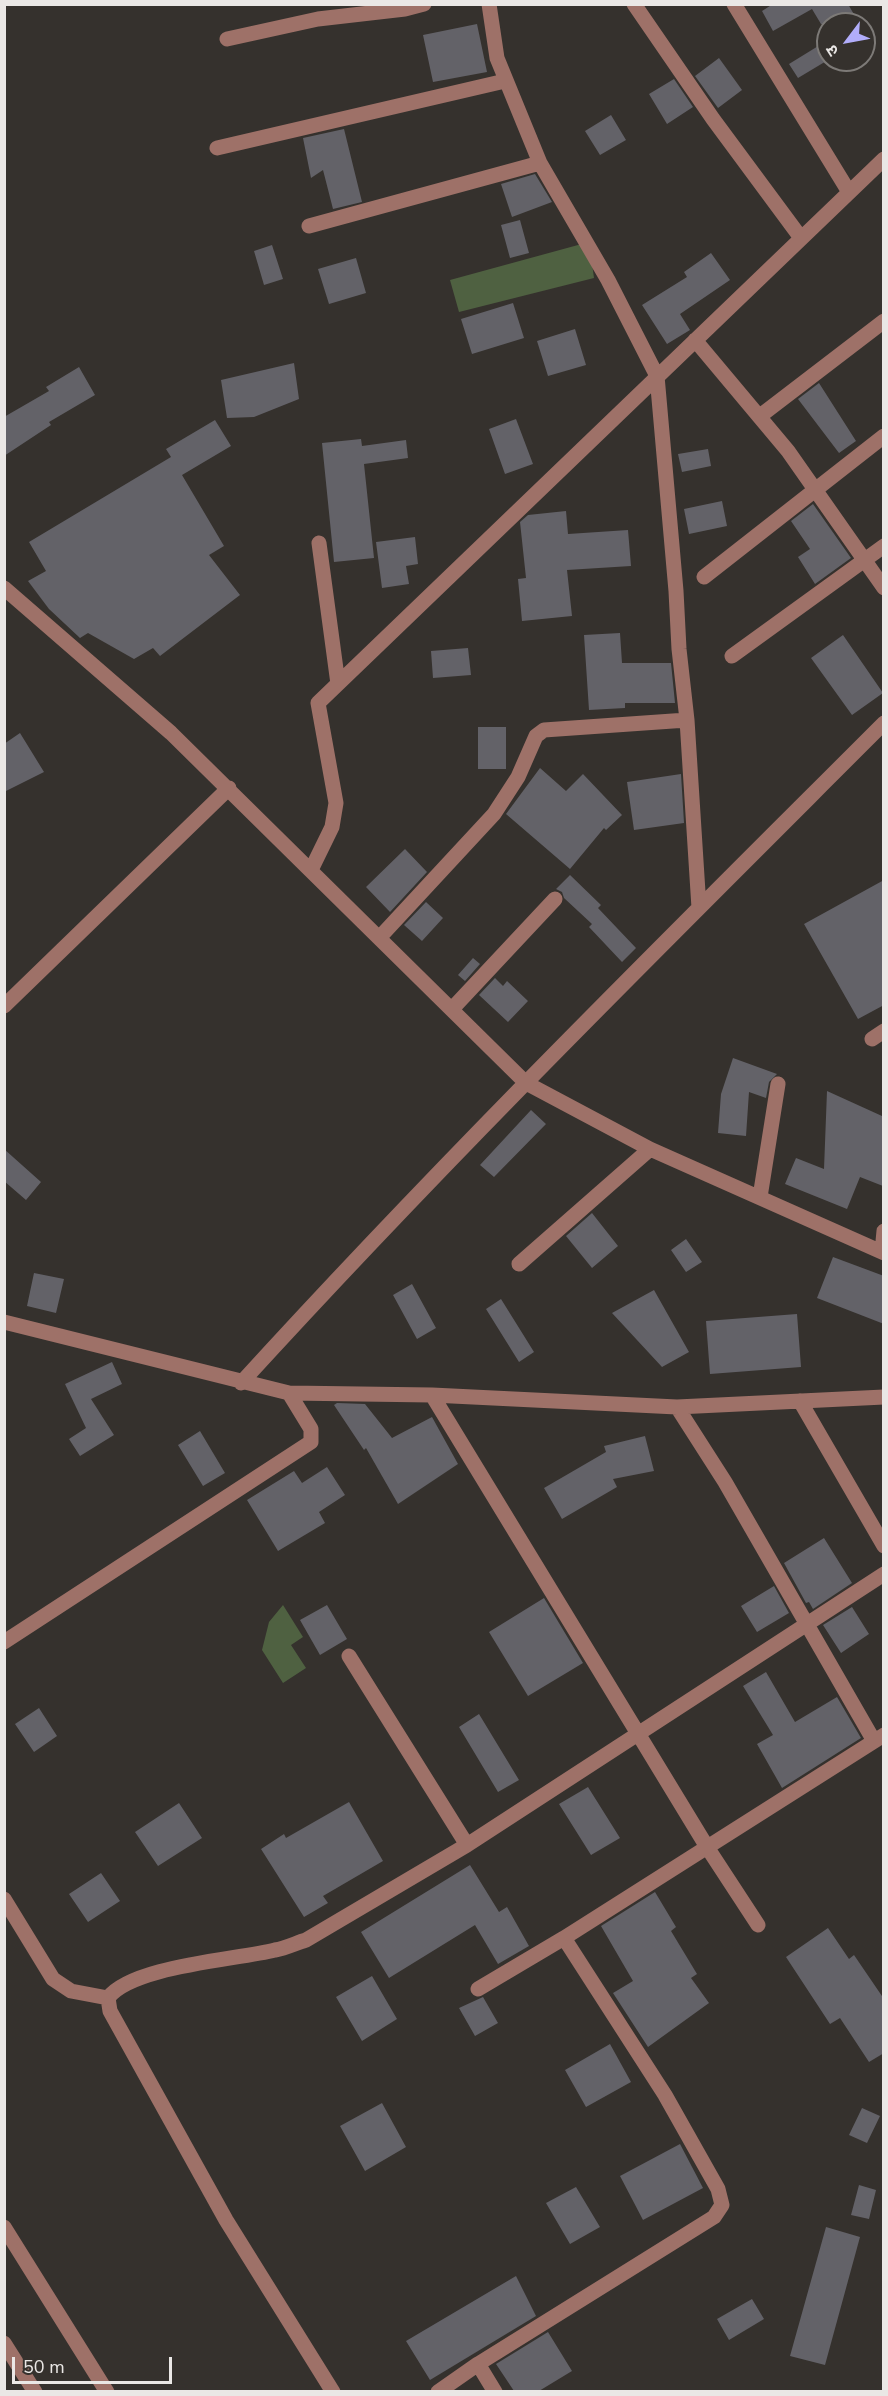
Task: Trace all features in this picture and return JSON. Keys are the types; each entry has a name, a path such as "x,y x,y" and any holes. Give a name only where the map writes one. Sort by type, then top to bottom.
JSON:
{"street":[{"path":"227,39 318,19 405,9 424,4"},
{"path":"634,4 712,119 801,238"},
{"path":"734,4 849,192"},
{"path":"490,5 497,58 540,163 608,280 657,376 679,649 687,720 699,908"},
{"path":"217,148 505,81"},
{"path":"311,870 332,826 336,803 318,703 884,159"},
{"path":"309,226 540,163"},
{"path":"760,416 884,321"},
{"path":"695,340 760,416 816,489 884,588"},
{"path":"704,577 884,436"},
{"path":"319,543 338,684"},
{"path":"732,656 884,546"},
{"path":"4,588 171,733 526,1083 650,1149 883,1252 884,1231"},
{"path":"380,938 494,814 518,777 532,743 544,729 687,720"},
{"path":"241,1383 319,1297 526,1083 884,723"},
{"path":"4,1006 229,788"},
{"path":"452,1010 555,899"},
{"path":"760,1197 778,1084"},
{"path":"519,1264 650,1149"},
{"path":"4,1322 241,1383 289,1393 432,1395 677,1407 884,1397"},
{"path":"4,1642 311,1442 311,1429 289,1393"},
{"path":"432,1395 707,1847 758,1925"},
{"path":"800,1401 884,1546"},
{"path":"478,1989 564,1938 879,1738 808,1625 725,1482 677,1407"},
{"path":"333,2391 226,2220 110,2011 108,1998 114,1990 143,1976 277,1950 306,1940 468,1845 884,1574"},
{"path":"349,1656 468,1845"},
{"path":"4,1899 53,1979 71,1991 108,1998"},
{"path":"438,2391 714,2217 722,2205 718,2189 665,2095 564,1938"},
{"path":"4,2227 107,2391"},
{"path":"4,2343 35,2391"},
{"path":"478,2364 495,2391"}],"green space":[{"path":"589,242 594,278 459,312 450,280"},
{"path":"283,1605 303,1637 291,1645 306,1668 283,1683 262,1650 269,1622"}],"building":[{"path":"773,4 848,4 853,12 816,12 816,16 812,9 773,31 762,11"},
{"path":"477,24 487,72 433,82 423,35"},
{"path":"816,47 816,67 798,78 789,64"},
{"path":"719,58 742,90 718,108 695,76"},
{"path":"674,79 693,107 667,124 649,94"},
{"path":"611,115 626,140 600,155 585,131"},
{"path":"344,129 362,202 333,209 323,170 311,178 303,138"},
{"path":"535,174 552,202 512,217 501,184"},
{"path":"520,220 529,253 510,258 501,225"},
{"path":"272,245 283,279 264,285 254,251"},
{"path":"711,253 730,280 680,314 690,330 667,344 642,305 687,277 684,272"},
{"path":"356,258 366,293 329,304 318,269"},
{"path":"513,303 524,338 472,354 461,319"},
{"path":"575,329 586,365 548,376 537,341"},
{"path":"294,363 299,399 254,417 227,418 221,380"},
{"path":"79,367 95,395 49,422 51,425 4,456 4,417 49,391 46,387"},
{"path":"819,383 856,441 839,453 798,399"},
{"path":"516,419 533,464 505,474 489,429"},
{"path":"215,420 231,446 182,475 224,546 209,555 240,595 160,656 153,648 134,659 88,633 80,638 49,609 28,581 46,571 29,542 171,457 166,449"},
{"path":"361,439 362,446 406,440 408,458 364,464 374,558 334,562 322,443"},
{"path":"708,449 711,466 682,472 678,454"},
{"path":"722,501 727,526 689,534 684,509"},
{"path":"813,504 851,558 815,584 798,557 810,549 791,521"},
{"path":"566,511 568,534 628,530 631,566 567,570 572,616 522,621 518,579 526,578 520,522 528,515"},
{"path":"415,537 418,564 406,566 409,584 382,588 376,542"},
{"path":"620,633 622,663 671,663 675,703 625,703 625,708 589,710 584,635"},
{"path":"843,635 883,693 852,715 811,658"},
{"path":"468,648 471,675 433,678 431,651"},
{"path":"478,727 506,727 506,769 478,769"},
{"path":"20,733 44,772 4,792 4,744"},
{"path":"540,768 566,791 583,774 622,815 606,830 604,828 570,869 506,814"},
{"path":"681,774 684,823 634,830 627,782"},
{"path":"405,849 427,872 390,912 366,887"},
{"path":"570,875 601,905 598,908 636,948 622,962 589,927 592,924 564,898 562,892 556,889"},
{"path":"884,880 884,1005 858,1019 804,924"},
{"path":"426,902 443,918 422,941 404,925"},
{"path":"473,958 480,964 465,981 458,975"},
{"path":"495,978 503,986 507,981 528,1001 508,1022 479,995"},
{"path":"733,1058 777,1074 769,1082 766,1098 749,1092 746,1136 718,1133 721,1094"},
{"path":"827,1091 882,1116 883,1186 860,1177 847,1209 785,1184 796,1158 824,1169"},
{"path":"531,1110 546,1124 494,1177 480,1165"},
{"path":"4,1149 41,1182 26,1200 4,1181"},
{"path":"592,1213 618,1246 592,1268 566,1236"},
{"path":"686,1239 702,1262 686,1272 671,1250"},
{"path":"833,1257 884,1276 884,1324 817,1298"},
{"path":"34,1273 64,1279 56,1313 27,1306"},
{"path":"412,1284 436,1328 417,1339 393,1295"},
{"path":"654,1290 689,1352 662,1367 612,1313"},
{"path":"501,1299 534,1352 519,1362 486,1309"},
{"path":"797,1314 801,1367 710,1374 706,1321"},
{"path":"112,1362 122,1384 91,1399 114,1435 80,1456 69,1439 86,1428 65,1384"},
{"path":"337,1403 365,1404 392,1438 432,1417 458,1464 398,1504 366,1448 364,1450 334,1405"},
{"path":"200,1431 225,1473 203,1486 178,1445"},
{"path":"645,1436 654,1471 613,1479 617,1487 562,1519 544,1488 606,1452 604,1446"},
{"path":"327,1467 345,1495 319,1512 325,1523 278,1551 247,1500 294,1471 302,1483"},
{"path":"824,1538 852,1583 813,1609 809,1602 806,1603 784,1563"},
{"path":"774,1586 789,1613 757,1632 741,1606"},
{"path":"544,1598 583,1663 528,1696 489,1632"},
{"path":"327,1605 347,1639 320,1655 300,1620"},
{"path":"852,1607 869,1634 841,1653 823,1625"},
{"path":"766,1672 795,1722 837,1697 861,1738 782,1788 757,1744 773,1735 743,1686"},
{"path":"39,1708 57,1736 34,1752 15,1724"},
{"path":"479,1714 519,1780 498,1792 459,1727"},
{"path":"588,1787 620,1838 591,1855 559,1804"},
{"path":"349,1802 383,1861 323,1896 328,1903 304,1917 261,1849 284,1834 286,1838"},
{"path":"179,1803 202,1838 158,1866 135,1832"},
{"path":"470,1865 499,1912 507,1907 529,1946 498,1964 475,1925 389,1978 361,1932"},
{"path":"101,1873 120,1901 88,1922 69,1894"},
{"path":"655,1892 676,1927 671,1931 697,1974 691,1978 709,2003 648,2047 613,1993 633,1981 601,1926"},
{"path":"828,1928 849,1959 854,1955 884,1999 884,2053 869,2062 840,2018 830,2024 786,1957"},
{"path":"372,1976 397,2019 362,2041 336,1997"},
{"path":"483,1997 498,2023 475,2036 459,2008"},
{"path":"610,2044 631,2082 586,2107 565,2070"},
{"path":"382,2103 406,2147 365,2171 340,2126"},
{"path":"862,2108 880,2116 867,2143 849,2135"},
{"path":"680,2144 703,2188 643,2220 620,2176"},
{"path":"859,2185 876,2190 869,2219 851,2215"},
{"path":"576,2187 600,2227 570,2244 546,2203"},
{"path":"826,2227 860,2237 825,2365 790,2356"},
{"path":"516,2276 536,2316 430,2380 406,2341"},
{"path":"752,2299 764,2319 729,2340 717,2319"},
{"path":"548,2332 572,2371 539,2391 514,2391 496,2364"}]}
